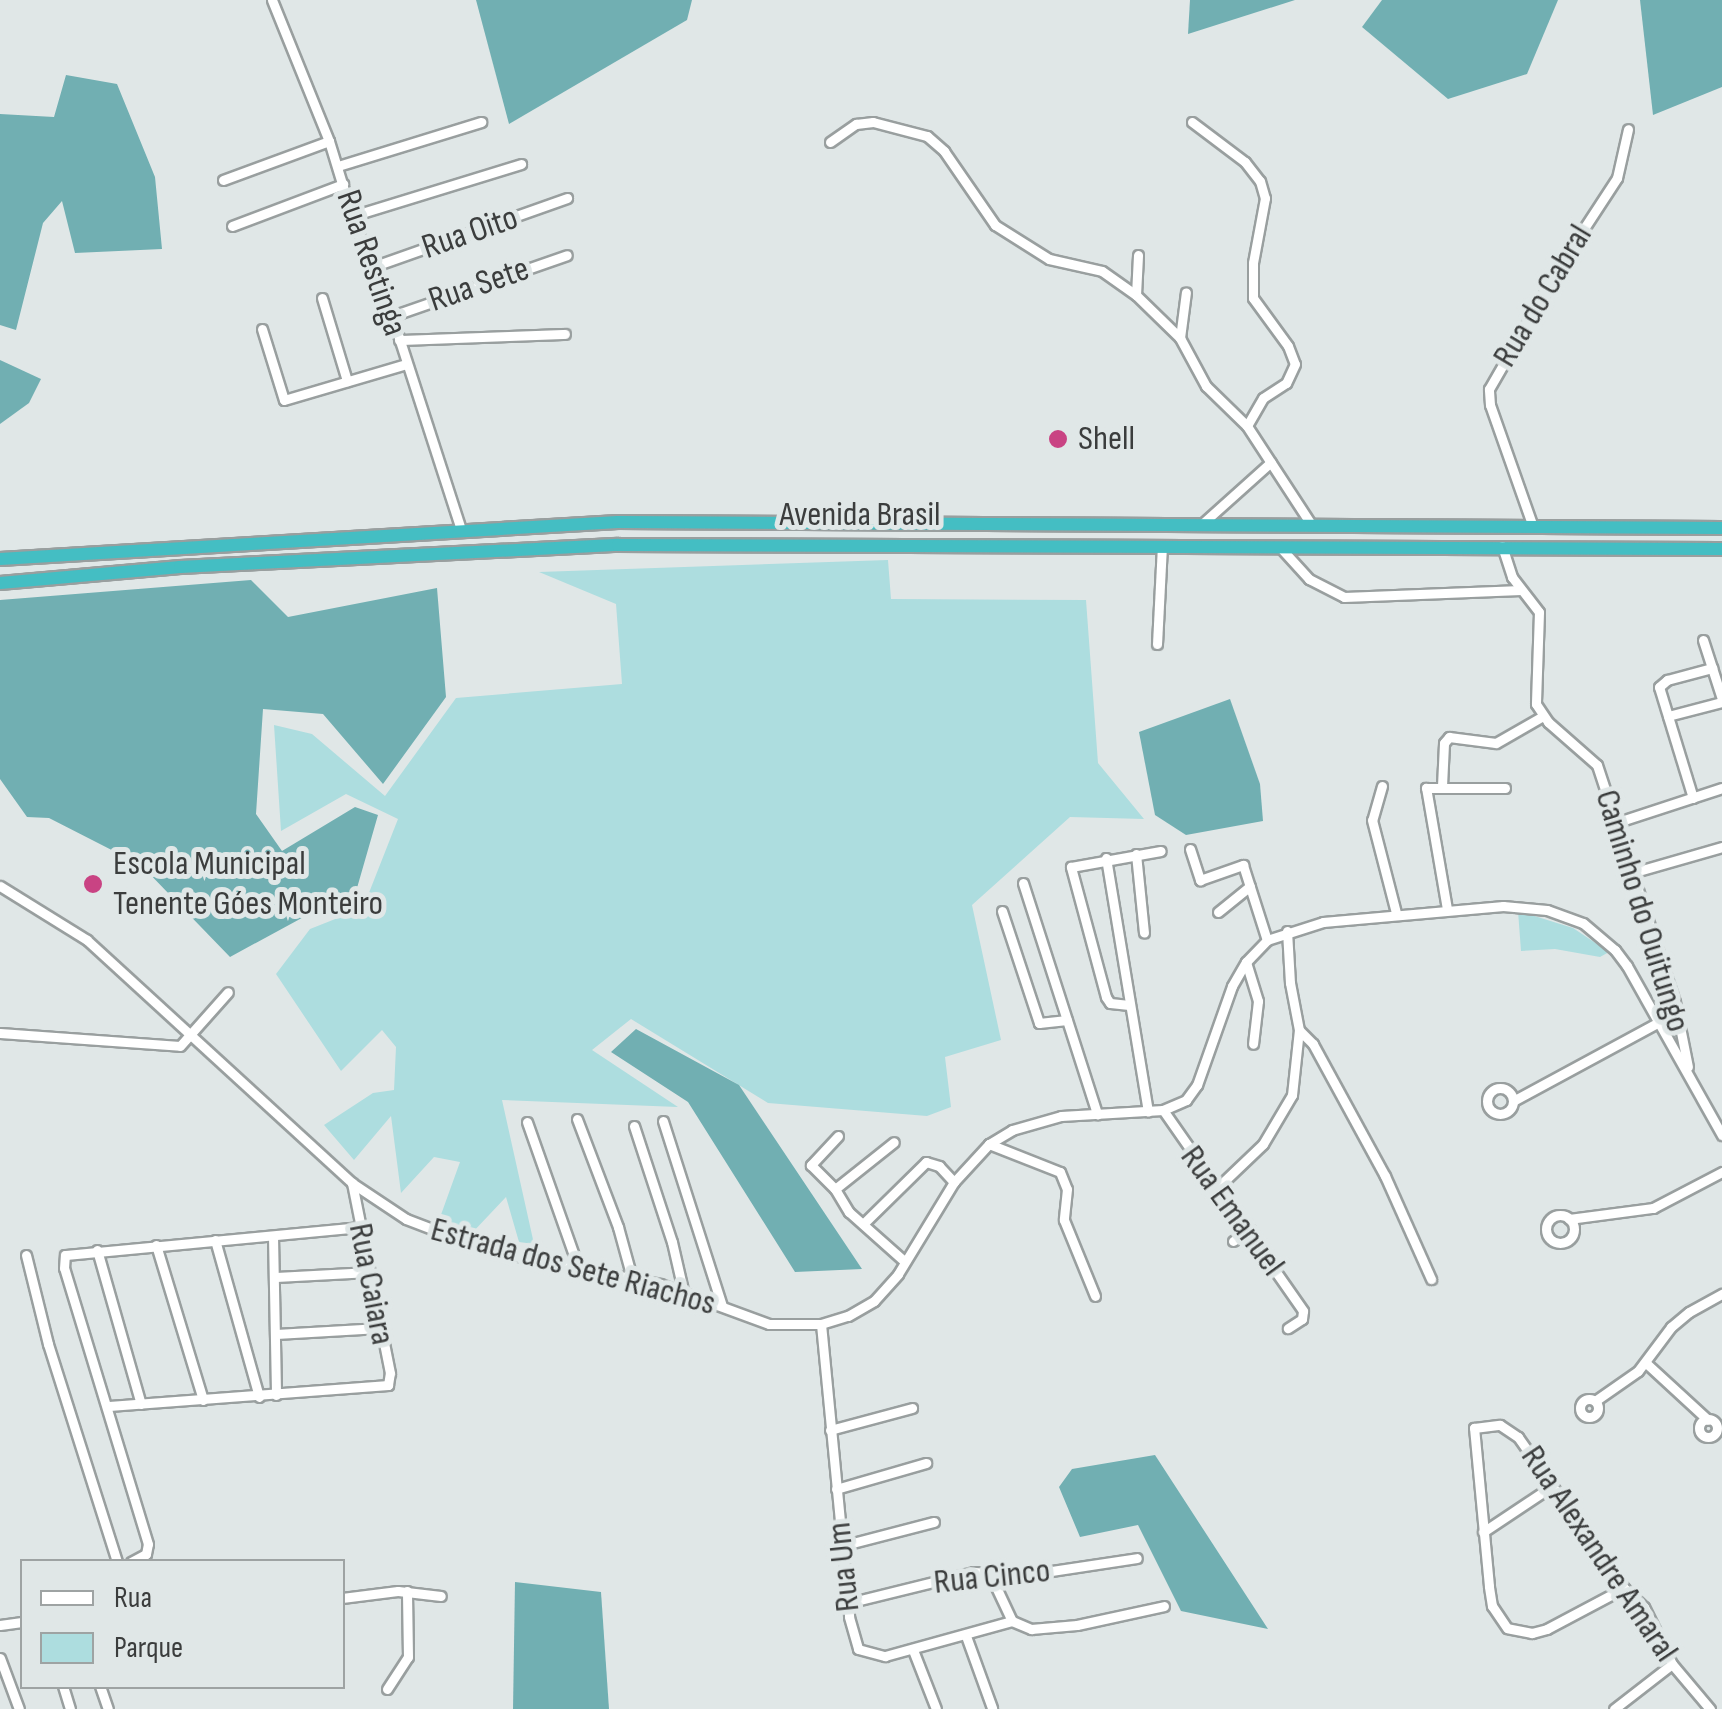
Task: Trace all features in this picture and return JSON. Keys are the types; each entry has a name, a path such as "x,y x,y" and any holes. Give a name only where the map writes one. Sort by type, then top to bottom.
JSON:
{"highway":[{"name":"Avenida Brasil","path":"0,559 618,522 1722,526"},
{"name":"Avenida Brasil","path":"0,582 180,567 618,544 1722,550"}],"street":[{"name":"Rua Restinga","path":"272,0 329,140 352,216 392,316 461,530"},
{"path":"338,166 481,122"},
{"path":"830,142 856,124 873,122 927,136 944,151 995,224 1050,258 1102,271 1136,294 1180,338 1212,394 1247,426 1311,524"},
{"path":"1192,122 1245,162 1260,181 1265,198 1253,263 1253,298 1288,346 1294,364 1290,378 1263,398 1247,426"},
{"name":"Rua do Cabral","path":"1532,524 1490,405 1492,383 1588,219 1617,178 1628,129"},
{"path":"223,180 329,140"},
{"path":"352,216 520,164"},
{"path":"232,226 343,184"},
{"name":"Rua Oito","path":"372,267 567,198"},
{"name":"Rua Sete","path":"392,316 567,255"},
{"path":"1136,294 1140,280 1138,255"},
{"path":"1180,338 1186,292"},
{"path":"322,298 347,381"},
{"path":"262,330 282,399 406,364"},
{"path":"399,340 566,334"},
{"path":"1203,524 1271,462"},
{"path":"1157,644 1162,545"},
{"path":"1278,545 1309,580 1344,597 1521,590"},
{"path":"1442,786 1444,743 1448,737 1496,743 1543,716 1536,704 1533,680 1539,612 1521,590 1502,546"},
{"path":"1668,716 1722,701 1704,640"},
{"path":"1693,798 1659,687 1667,680 1712,668"},
{"name":"Caminho do Ouitungo","path":"1543,716 1597,765 1675,1002 1689,1073"},
{"path":"1382,786 1372,820 1396,914"},
{"path":"1447,910 1426,790 1442,786 1504,788"},
{"path":"1618,822 1722,788"},
{"path":"1635,872 1722,846"},
{"path":"1190,849 1200,880 1244,866 1267,940"},
{"path":"1128,1004 1110,1003 1106,997 1071,867 1161,851"},
{"path":"1136,854 1144,934"},
{"path":"1106,858 1148,1112"},
{"path":"1023,883 1097,1114"},
{"name":"Estrada dos Sete Riachos","path":"0,886 88,940 352,1183 406,1220 454,1241 683,1290 769,1324 822,1324 860,1311 874,1301 954,1182 989,1144 1037,1120 1163,1110"},
{"path":"1218,912 1250,886"},
{"path":"1163,1110 1186,1100 1198,1085 1232,986 1246,962 1267,940 1324,922 1525,907 1584,924 1615,950 1718,1116 1722,1134"},
{"path":"1002,911 1039,1023 1068,1020"},
{"path":"1218,1187 1241,1168 1280,1120 1297,1078 1299,1030 1290,983 1287,931"},
{"path":"1246,962 1258,1002 1253,1044"},
{"path":"0,1033 167,1047 184,1044 228,992"},
{"path":"1513,1101 1659,1022"},
{"path":"1299,1030 1313,1044 1385,1176 1431,1279"},
{"name":"Rua Emanuel","path":"1163,1110 1250,1230 1302,1311 1302,1319 1288,1328"},
{"path":"577,1120 618,1228 632,1278"},
{"path":"663,1121 722,1306"},
{"path":"527,1122 579,1270"},
{"path":"634,1126 672,1242 683,1290"},
{"path":"838,1136 811,1166 835,1189 849,1212 904,1261"},
{"path":"835,1189 894,1142"},
{"path":"989,1144 1060,1172 1068,1189 1064,1220 1095,1296"},
{"path":"864,1224 926,1162 933,1162 954,1182"},
{"path":"1569,1219 1652,1208 1722,1172"},
{"name":"Rua Caiara","path":"276,1395 388,1385 352,1183"},
{"path":"136,1559 146,1554 148,1544 63,1262 71,1252 359,1227"},
{"path":"1233,1242 1250,1230"},
{"path":"109,1406 276,1395 273,1236"},
{"path":"216,1240 259,1397"},
{"path":"156,1244 203,1400"},
{"path":"97,1250 141,1404"},
{"path":"26,1256 48,1344 115,1559"},
{"path":"276,1278 370,1272"},
{"path":"1595,1401 1646,1363 1671,1327 1722,1294"},
{"name":"Rua Um","path":"822,1324 848,1603 858,1649 876,1656 913,1650 1012,1621"},
{"path":"276,1334 380,1328"},
{"path":"1646,1363 1708,1420"},
{"path":"830,1430 912,1408"},
{"name":"Rua Alexandre Amaral","path":"1483,1532 1474,1428 1490,1424 1512,1430 1624,1588 1644,1608 1672,1664 1705,1707"},
{"path":"836,1489 926,1463"},
{"path":"1552,1486 1483,1532 1492,1606 1506,1628 1517,1632 1547,1630 1624,1588"},
{"path":"842,1546 934,1522"},
{"name":"Rua Cinco","path":"848,1603 964,1574 1025,1575 1137,1558"},
{"path":"989,1572 1012,1621 1047,1630 1164,1606"},
{"path":"387,1689 408,1658 407,1592"},
{"path":"345,1598 407,1592 442,1596"},
{"path":"966,1636 992,1708"},
{"path":"913,1650 936,1709"},
{"path":"0,1658 19,1709"},
{"path":"1614,1709 1672,1664"},
{"path":"11,1686 20,1684"}],"green space":[{"path":"888,560 891,599 1086,600 1098,763 1144,819 1070,817 972,905 1001,1040 945,1057 951,1107 927,1116 768,1103 631,1019 592,1050 678,1107 502,1100 534,1244 519,1242 506,1197 472,1233 438,1223 460,1162 434,1157 401,1193 391,1116 354,1160 324,1125 373,1093 394,1090 396,1047 382,1030 341,1071 276,974 310,929 363,908 398,819 346,794 281,831 274,725 312,734 385,796 456,698 622,684 616,604 539,572"},
{"path":"1518,911 1573,928 1609,952 1600,957 1555,949 1521,951"}],"shaded area":[{"path":"476,0 692,0 687,20 509,124"},
{"path":"1190,0 1295,0 1188,34"},
{"path":"1382,0 1558,0 1527,74 1448,99 1362,27"},
{"path":"1640,0 1722,0 1722,87 1653,115"},
{"path":"66,75 117,84 155,177 162,249 75,253 62,201 43,223 16,330 0,325 0,114 54,117"},
{"path":"0,360 41,379 29,403 0,424"},
{"path":"251,580 288,617 437,588 446,697 383,784 323,714 263,709 256,814 282,851 355,807 378,815 357,888 230,957 141,865 49,818 27,817 0,779 0,600"},
{"path":"1230,699 1260,784 1263,821 1186,835 1155,815 1139,732"},
{"path":"636,1029 739,1085 862,1269 795,1272 688,1102 611,1052"},
{"path":"1155,1455 1268,1629 1181,1611 1138,1525 1080,1537 1059,1487 1072,1469"},
{"path":"515,1582 601,1592 609,1709 513,1709"}],"place":[{"name":"Shell","path":"1058,439"},
{"name":"Escola Municipal Tenente Góes Monteiro","path":"93,884"}]}
